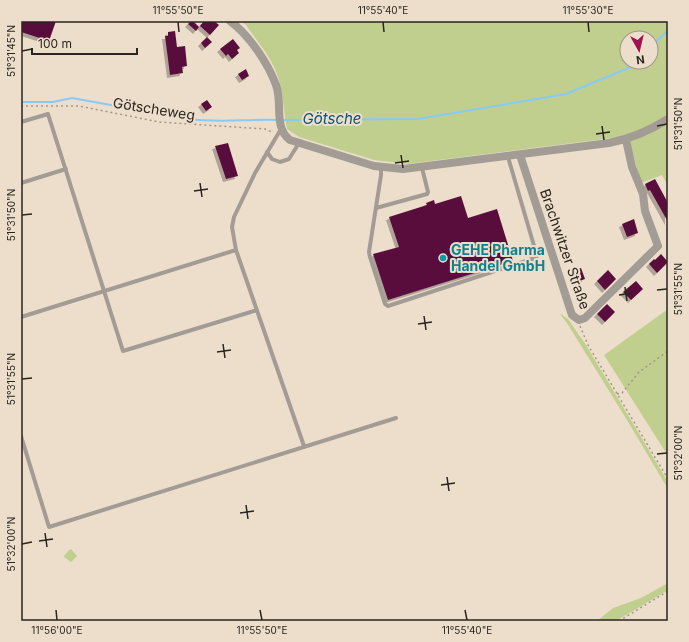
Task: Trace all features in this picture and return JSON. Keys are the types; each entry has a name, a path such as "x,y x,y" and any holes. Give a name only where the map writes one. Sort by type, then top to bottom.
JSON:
{"street":[{"path":"230,21 241,29 266,64 277,87 279,131 290,140 381,167 403,169 422,168 609,143 626,140 652,129 668,119"},
{"name":"Brachwitzer Straße","path":"520,155 572,315 579,320 585,318 658,246 645,211 643,194 632,168 626,140"}],"lane":[{"path":"21,122 48,114 123,350 257,310"},
{"path":"279,131 234,217 232,227 236,250 304,446"},
{"path":"267,152 272,159 280,162 289,159 299,143"},
{"path":"381,167 369,252 385,304 388,306 535,258 536,256 508,157"},
{"path":"376,208 427,194 428,192 422,168"},
{"path":"21,183 66,169"},
{"path":"21,317 236,250"},
{"path":"21,436 49,527 396,418"}],"path":[{"name":"Götscheweg","path":"21,106 79,106 159,122 279,131"},
{"path":"579,320 581,330 588,345 668,479"},
{"path":"617,394 622,393 639,372 668,351"},
{"path":"619,621 668,591"}],"green space":[{"path":"240,21 668,21 668,186 662,175 641,183 628,136 407,164 374,160 299,137 287,129 281,89 277,74 269,57 246,25"},
{"path":"668,309 668,456 604,355"},
{"path":"559,313 568,319 586,345 668,482 668,489 567,323"},
{"path":"71,549 77,556 71,562 64,556"},
{"path":"668,583 668,590 616,621 597,621 613,608 641,598"}],"building":[{"path":"21,21 56,21 49,41 21,32"},
{"path":"191,21 199,27 196,31 188,24"},
{"path":"204,21 214,21 219,25 210,35 200,26"},
{"path":"175,31 177,47 185,46 187,66 182,67 183,73 170,75 165,36 168,36 168,32"},
{"path":"207,37 212,42 205,48 201,43"},
{"path":"233,39 240,48 237,50 239,53 232,59 228,54 226,56 220,49"},
{"path":"246,69 249,76 242,80 238,74"},
{"path":"207,100 212,107 206,111 201,104"},
{"path":"228,143 238,176 226,179 215,146"},
{"path":"655,179 668,203 668,222 645,184"},
{"name":"GEHE Pharma Handel GmbH","path":"461,196 468,218 497,209 513,261 388,300 373,254 399,247 389,217 427,205 426,203 434,200 435,204"},
{"path":"634,219 638,233 627,237 622,224"},
{"path":"661,254 668,262 657,273 649,264"},
{"path":"581,268 585,279 574,283 571,272"},
{"path":"608,270 616,279 605,290 597,281"},
{"path":"636,281 643,289 631,300 623,292"},
{"path":"607,304 615,312 605,322 597,314"}],"waterway":[{"name":"Götsche","path":"659,39 668,30"},
{"name":"Götsche","path":"282,120 418,119 566,94 624,70"},
{"name":"Götsche","path":"21,102 53,102 72,98 189,119 211,121 277,120"}],"place":[{"name":"GEHE Pharma Handel GmbH","path":"443,258"}]}
